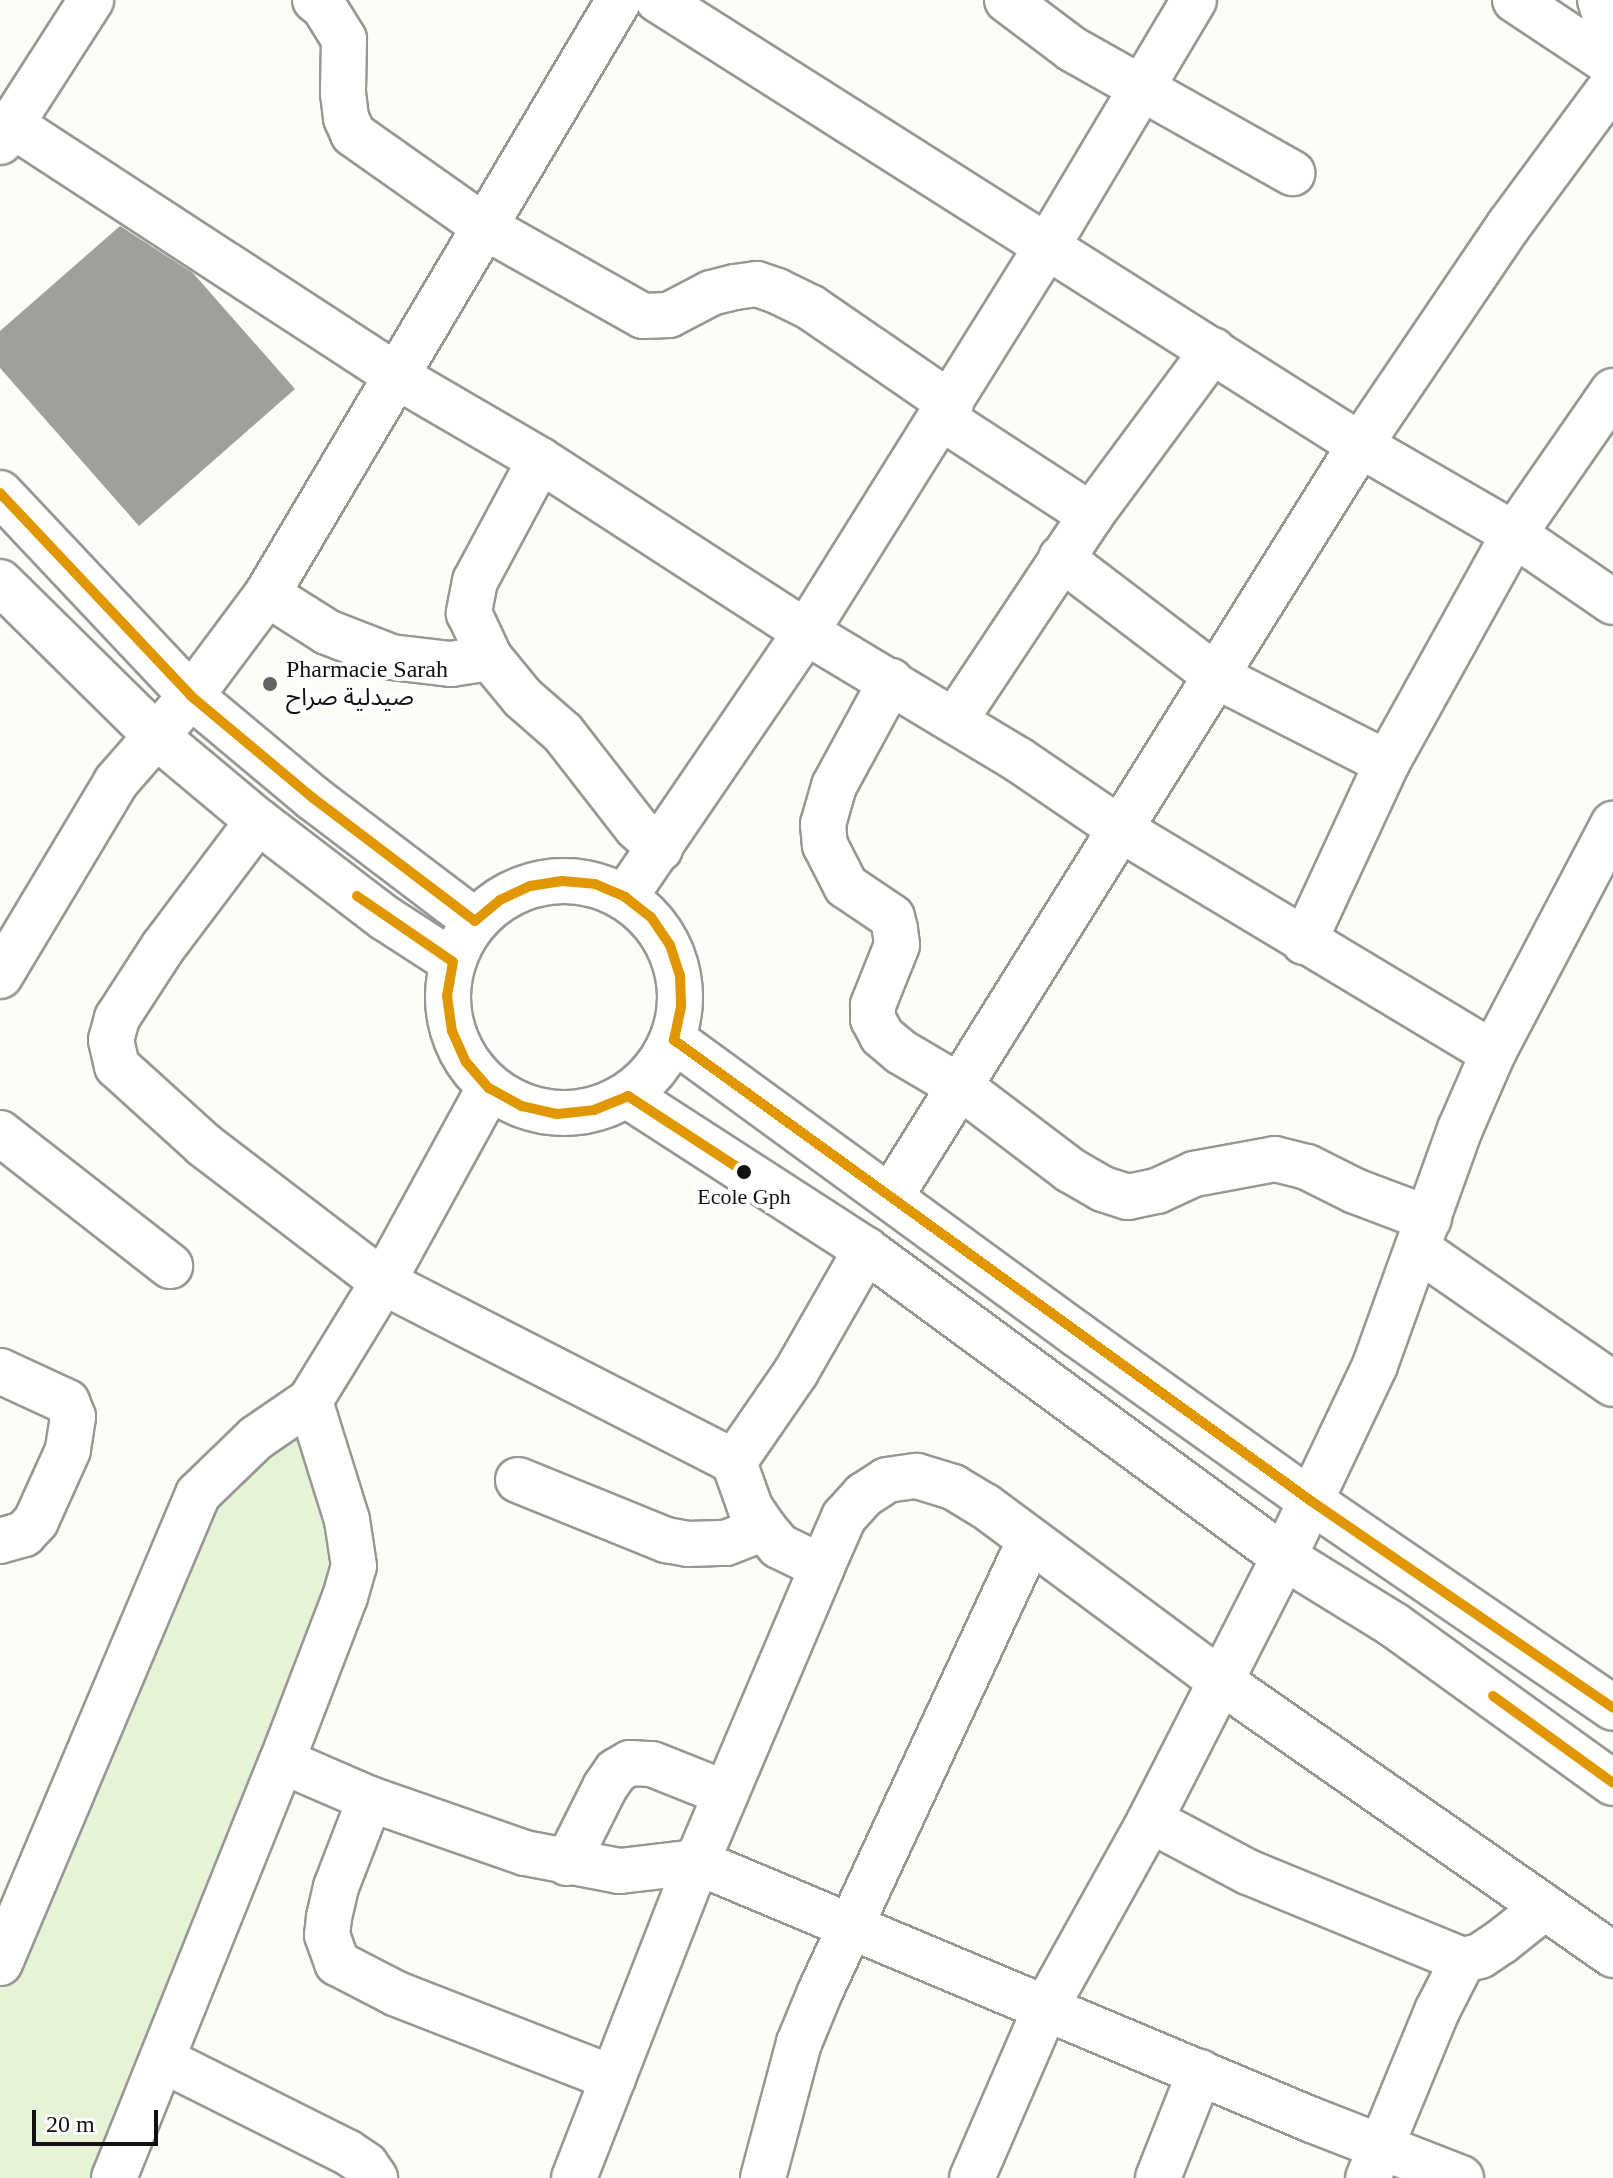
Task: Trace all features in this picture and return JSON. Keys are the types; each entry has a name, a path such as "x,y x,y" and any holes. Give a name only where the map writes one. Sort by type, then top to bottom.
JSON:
{"street":[{"path":"91,0 6,134 398,377 540,460 806,632 955,720 1120,829 1493,1053"},
{"path":"315,0 324,7 344,39 343,93 353,134 485,227 643,316 669,315 711,293 735,287 757,284 777,291 810,307 946,411 1091,515"},
{"path":"0,976 116,782 191,696 267,594 619,0"},
{"path":"658,0 1360,445 1514,534 1613,602"},
{"path":"1007,0 1072,49 1292,173"},
{"path":"625,897 806,632 1048,245 1194,0"},
{"path":"1515,0 1613,65"},
{"path":"1600,0 1613,42"},
{"path":"891,1196 962,1088 1360,445 1509,225 1613,84"},
{"path":"955,720 1061,558 1213,350"},
{"path":"1304,942 1387,763 1514,534 1613,391"},
{"path":"540,460 475,581 469,613 490,658 523,698 563,733 637,828 660,849"},
{"path":"0,493 191,696 313,798 475,921"},
{"path":"1061,558 1216,676 1387,763"},
{"path":"0,582 155,735 258,821 385,918 453,962"},
{"path":"267,594 327,632 391,657 451,664 490,658"},
{"path":"891,681 834,786 823,824 825,845 846,886 892,917 897,945 873,1005 873,1019 882,1036 901,1052 962,1088 1070,1170 1103,1189 1128,1197 1157,1191 1194,1174 1275,1159 1307,1167 1355,1191 1424,1234 1613,1384"},
{"path":"258,821 163,947 117,1018 111,1040 117,1066 204,1145 383,1282 734,1462 750,1507 779,1546 822,1567"},
{"path":"972,2178 1045,2009 1150,1820 1311,1501 1375,1365 1460,1129 1493,1053 1613,824"},
{"path":"562,881 595,884 625,897 651,917 670,945 677,965 681,1007 674,1040 662,1060 628,1096 594,1110 557,1114 522,1106 489,1088 466,1062 452,1031 447,996 453,962 475,921 500,900 530,886 562,881"},
{"path":"674,1040 764,1109 891,1196 1078,1335 1311,1501 1613,1708"},
{"path":"0,1963 198,1494 256,1438 310,1401 383,1282 489,1088"},
{"path":"628,1096 866,1250 1284,1557 1394,1625 1613,1783"},
{"path":"0,1133 170,1266"},
{"path":"734,1462 796,1372 866,1250"},
{"path":"0,1371 67,1402 73,1417 68,1450 36,1521 24,1534 0,1541"},
{"path":"114,2178 163,2060 187,1990 282,1761 354,1566 347,1520 310,1401"},
{"path":"574,2178 725,1793 844,1517 864,1495 887,1480 905,1475 953,1487 1222,1682 1613,1955"},
{"path":"518,1480 666,1540 688,1544 726,1543 764,1528"},
{"path":"763,2178 799,2043 1030,1540"},
{"path":"282,1761 370,1799 512,1849 567,1863 620,1871 697,1862 1312,2120 1374,2161 1461,2178"},
{"path":"567,1863 605,1787 616,1771 630,1763 652,1764 725,1793"},
{"path":"370,1799 336,1887 329,1917 327,1935 337,1963 397,1994 613,2078"},
{"path":"1150,1820 1248,1872 1463,1960 1480,1956 1545,1907"},
{"path":"1374,2161 1437,2011 1463,1960"},
{"path":"163,2060 347,2152 366,2165 375,2178"},
{"path":"1158,2178 1200,2072"}],"green space":[{"path":"296,1404 344,1569 90,2178 0,2178 0,1956 198,1468"}],"building":[{"path":"120,226 193,273 295,389 139,526 0,368 0,331"}],"transit line":[{"path":"0,493 191,696 313,798 475,921 500,900 530,886 562,881 595,884 625,897 651,917 670,945 680,975 681,1007 674,1040 1311,1501 1613,1708"},
{"path":"357,896 453,962 447,996 452,1031 466,1062 489,1088 522,1106 557,1114 594,1110 628,1096 746,1173"},
{"path":"1493,1696 1613,1783"}],"place":[{"name":"Pharmacie Sarah صيدلية صراح","path":"270,684"},
{"name":"Ecole Gph","path":"744,1172"}]}
